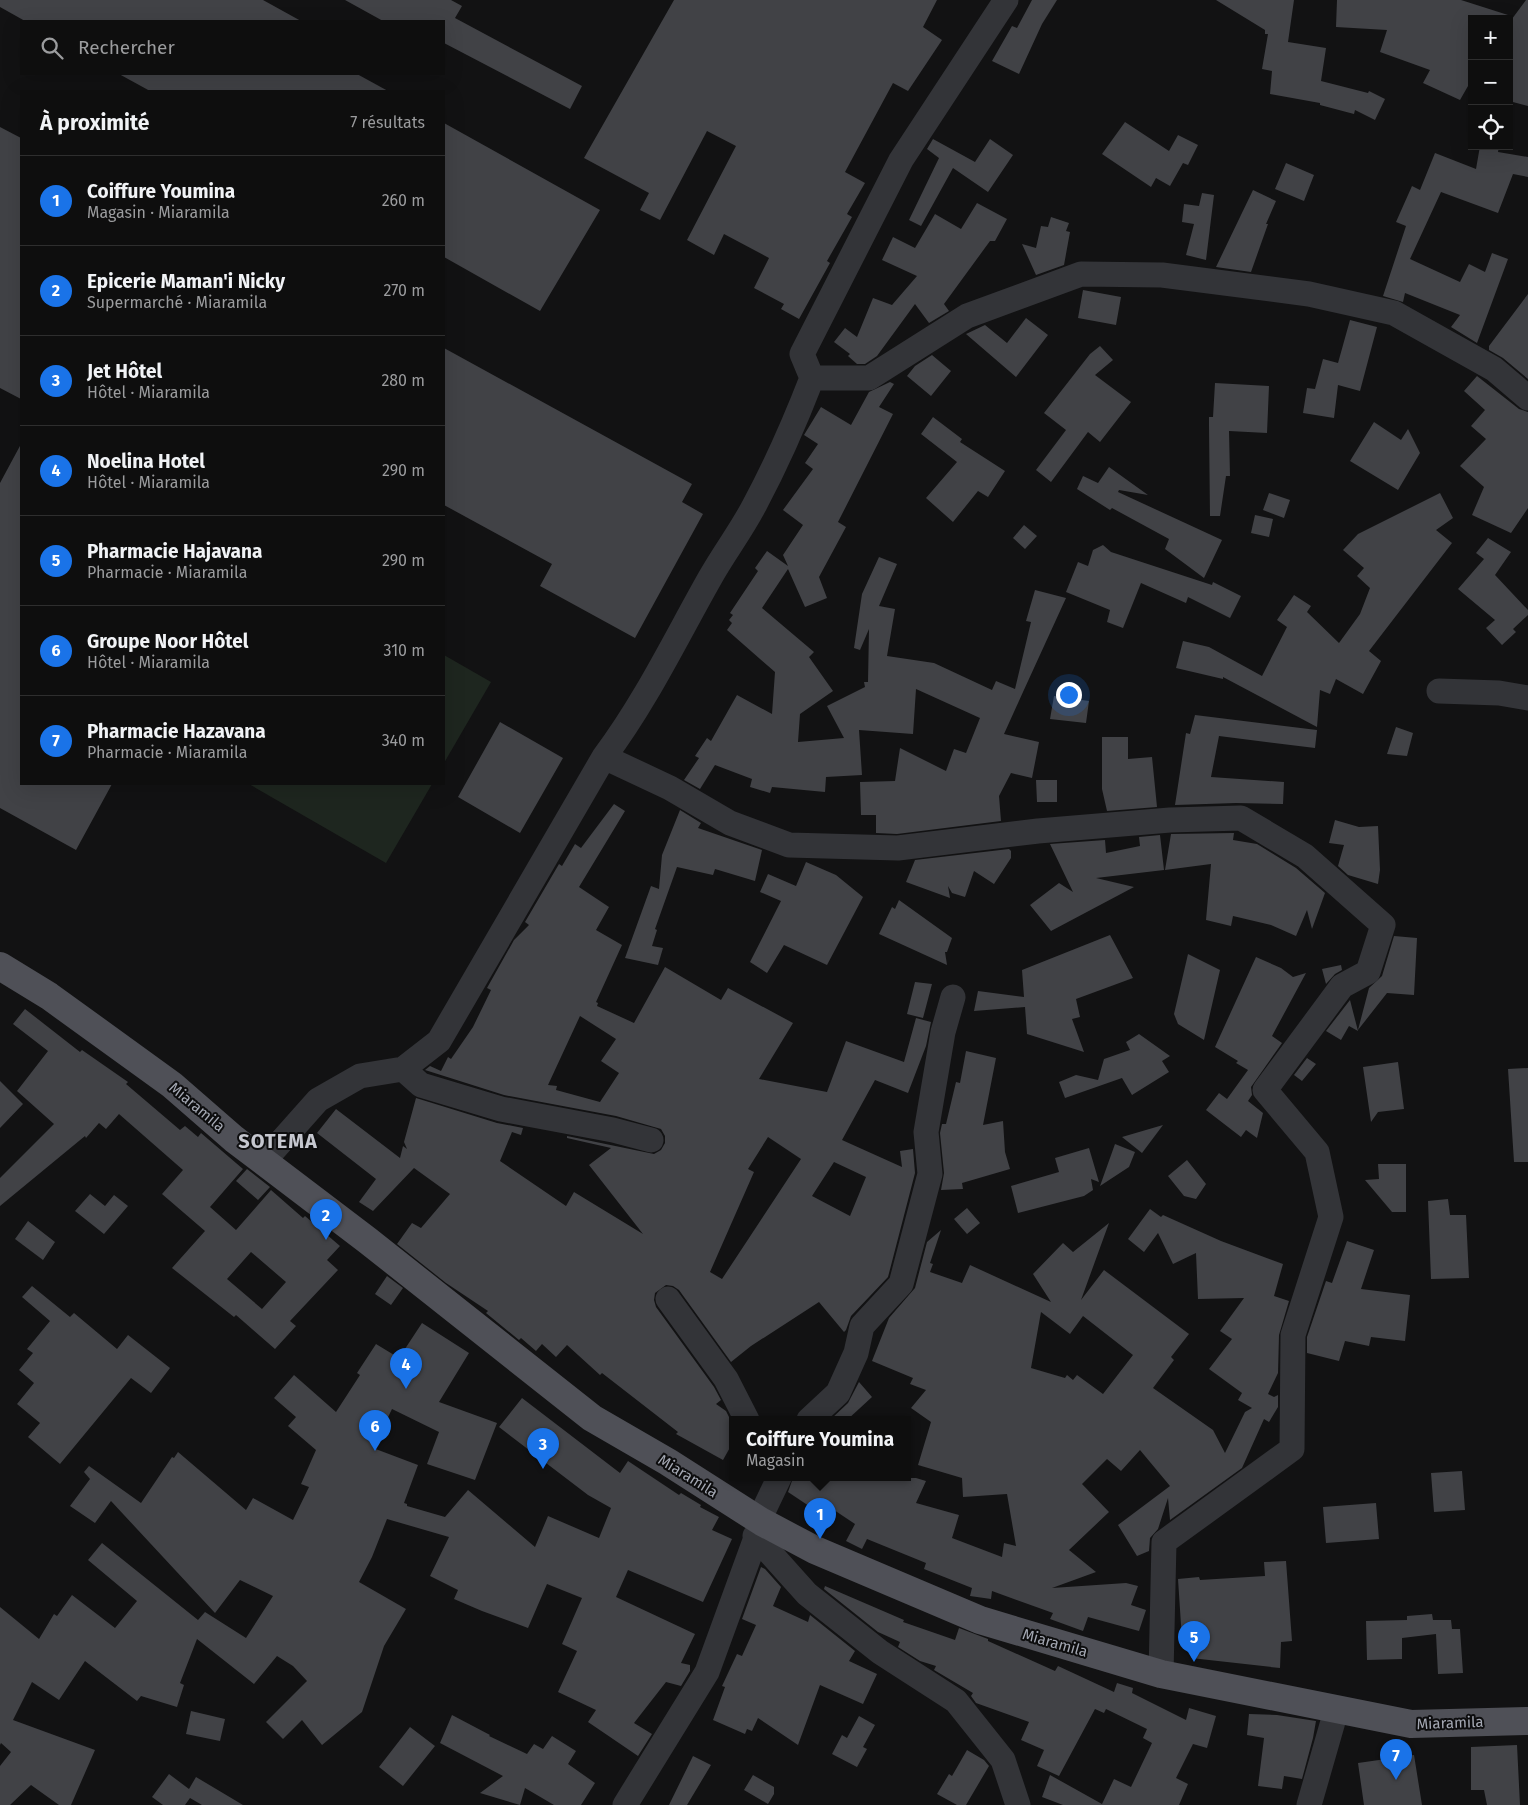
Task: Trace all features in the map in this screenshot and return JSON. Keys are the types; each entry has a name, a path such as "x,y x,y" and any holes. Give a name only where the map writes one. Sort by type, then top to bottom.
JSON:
{"main road":[{"name":"Miaramila","path":"0,966 50,996 172,1085 263,1162 368,1240 592,1418 668,1462 759,1526 980,1620 1161,1674 1336,1711 1411,1724 1528,1721"}],"street":[{"path":"263,1162 318,1100 360,1076 404,1069 439,1041 604,757 626,727 667,659 710,577 754,507 794,424 812,378 802,354 901,160 1006,0"},
{"path":"812,378 869,378 967,316 1081,274 1153,275 1309,294 1394,313 1494,369 1528,398"},
{"path":"1438,691 1499,693 1528,698"},
{"path":"604,757 670,788 730,823 789,845 898,848 1038,831 1170,820 1241,818 1305,856 1383,925 1368,972 1342,986 1265,1090 1317,1152 1331,1217 1294,1335 1292,1449 1164,1542 1161,1674"},
{"path":"813,1416 838,1393 856,1352 862,1326 901,1284 930,1174 926,1132 943,1032 953,997"},
{"path":"404,1069 421,1085 501,1109 613,1130 651,1140"},
{"path":"668,1299 726,1379 745,1416"},
{"path":"625,1805 708,1672 759,1526 778,1481"},
{"path":"759,1526 807,1594 880,1652 956,1701 1004,1760 1018,1805"},
{"path":"1309,1805 1336,1711"}],"shaded area":[{"path":"445,656 491,682 445,761"},
{"path":"251,785 431,785 386,863"}],"building":[{"path":"0,0 263,0 299,20 23,20 0,7"},
{"path":"345,0 451,0 462,6 455,18 582,86 570,109 445,44 445,20 381,20"},
{"path":"674,0 937,0 923,27 942,40 908,91 893,83 845,172 865,183 847,214 852,217 827,261 830,263 799,319 781,309 784,304 754,288 769,258 724,234 714,255 687,240 736,146 707,131 660,220 640,210 649,193 584,158"},
{"path":"1032,0 1057,0 1042,24 1019,74 992,61 1012,26 1017,28"},
{"path":"1216,0 1294,0 1288,42 1326,48 1321,81 1368,93 1369,91 1385,99 1375,120 1355,110 1354,114 1320,105 1320,103 1270,94 1272,71 1262,69 1268,34 1265,34 1265,30"},
{"path":"1337,0 1461,0 1508,15 1468,15 1468,86 1460,100 1423,83 1430,70 1380,52 1387,30 1336,27"},
{"path":"1526,0 1528,0 1528,106 1513,102 1513,18"},
{"path":"121,75 359,75 386,90 148,90"},
{"path":"1125,122 1169,151 1178,135 1198,145 1188,165 1183,163 1170,186 1156,178 1151,187 1102,154"},
{"path":"445,124 600,210 540,311 445,258"},
{"path":"0,127 20,137 20,398 0,388"},
{"path":"933,139 975,162 990,139 1013,155 988,192 953,168 921,226 909,220 939,158 927,149"},
{"path":"1479,150 1498,150 1498,152 1528,157 1528,177 1513,174 1498,213 1441,192 1410,259 1460,282 1469,264 1485,272 1492,253 1508,259 1477,343 1451,327 1460,315 1405,293 1403,302 1383,296 1406,226 1396,222 1412,186 1420,190 1435,153 1476,169"},
{"path":"1286,163 1314,175 1304,201 1275,189"},
{"path":"1253,190 1276,201 1266,224 1268,224 1251,272 1216,267"},
{"path":"1202,193 1214,195 1206,260 1186,255 1194,224 1182,222 1184,204 1199,206"},
{"path":"977,203 1007,219 995,241 990,241 944,304 949,311 929,323 915,304 877,356 865,364 857,364 848,356 850,354 834,342 845,328 857,337 873,298 892,305 917,276 882,260 893,237 915,248 935,214 961,229"},
{"path":"1051,217 1069,223 1066,231 1070,232 1064,265 1036,275 1022,244 1036,248 1041,226 1048,227"},
{"path":"1083,290 1121,297 1116,325 1078,318"},
{"path":"1528,294 1528,379 1503,358 1489,350 1489,346"},
{"path":"1026,318 1048,335 1016,377 966,334 985,325 1007,343"},
{"path":"1350,320 1377,327 1360,391 1338,385 1334,418 1303,413 1307,388 1315,389 1323,359 1338,363"},
{"path":"1100,346 1113,360 1095,375 1131,402 1100,442 1088,432 1051,482 1036,470 1066,430 1044,413 1090,354"},
{"path":"445,349 692,484 682,502 703,514 635,638 540,586 552,564 445,506"},
{"path":"932,355 951,371 931,396 907,376 915,366"},
{"path":"1477,376 1519,409 1528,412 1528,508 1511,533 1472,515 1484,487 1460,466 1486,439 1471,426 1485,410 1464,391"},
{"path":"890,382 894,384 879,407 893,414 838,522 846,527 819,577 827,598 805,607 788,569 762,608 814,652 809,657 833,691 800,714 798,742 844,738 827,706 865,687 864,682 868,682 869,629 860,650 854,648 862,594 879,557 897,564 879,606 895,609 887,656 934,663 992,690 996,681 1015,689 1031,622 1026,621 1035,590 1066,598 1004,734 1039,742 1032,778 1011,773 999,796 1001,821 897,834 876,833 876,815 861,815 860,782 895,781 900,748 946,771 954,749 966,753 980,718 916,689 913,734 859,730 862,775 826,777 825,792 772,787 770,793 750,787 752,779 715,765 700,789 684,780 699,758 695,756 707,738 711,741 737,695 772,714 775,672 727,630 732,623 729,620 733,615 730,613 758,571 755,568 767,551 788,566 783,555 803,525 783,510 813,469 805,463 818,444 804,435 821,407 851,425 869,392"},
{"path":"1215,383 1269,386 1267,433 1229,431 1230,476 1226,476 1220,516 1210,516 1209,417 1213,417"},
{"path":"933,417 962,439 960,442 1005,471 988,497 978,491 953,522 926,498 957,462 921,434"},
{"path":"1374,422 1401,440 1408,429 1420,453 1398,490 1350,461"},
{"path":"20,446 20,785 111,785 76,850 0,808 0,483"},
{"path":"1109,467 1148,495 1119,490 1118,492 1222,540 1204,578 1165,549 1169,539 1112,508 1110,510 1077,489 1083,476 1098,483"},
{"path":"1269,493 1290,500 1284,518 1263,510"},
{"path":"1440,493 1453,518 1436,530 1452,543 1369,651 1381,661 1363,694 1336,679 1330,694 1320,690 1317,727 1223,677 1223,679 1176,668 1183,641 1209,647 1262,676 1287,627 1277,620 1294,595 1311,606 1307,612 1339,643 1360,614 1370,588 1357,576 1364,568 1343,550 1358,534"},
{"path":"1255,515 1273,519 1269,537 1251,533"},
{"path":"1024,525 1037,536 1025,549 1013,538"},
{"path":"1488,538 1511,552 1495,575 1528,610 1528,615 1513,629 1516,632 1502,645 1486,628 1495,620 1458,589 1484,559 1476,553"},
{"path":"1103,545 1111,552 1212,585 1213,582 1241,596 1230,618 1188,597 1186,603 1141,583 1123,628 1107,622 1110,610 1066,592 1078,562 1088,566 1093,550"},
{"path":"1054,696 1089,701 1086,723 1050,719"},
{"path":"1195,715 1317,730 1315,748 1219,736 1211,777 1284,782 1283,804 1175,805 1186,733 1190,734"},
{"path":"500,722 563,758 520,833 458,797"},
{"path":"1396,727 1413,733 1407,756 1387,754"},
{"path":"1102,737 1128,737 1128,759 1152,757 1157,807 1107,811 1102,789"},
{"path":"1036,780 1057,780 1057,802 1037,802"},
{"path":"614,804 625,811 579,887 609,907 596,930 622,945 596,1002 598,1003 597,1006 634,1023 665,967 721,1000 728,988 793,1023 759,1079 827,1092 846,1041 904,1062 916,1018 931,1022 926,1046 908,1093 875,1080 842,1140 902,1167 900,1151 913,1149 915,1173 888,1277 851,1316 844,1332 819,1302 751,1346 731,1362 679,1290 673,1286 666,1285 655,1293 656,1307 714,1387 721,1400 716,1404 726,1411 729,1417 729,1449 723,1460 676,1434 678,1432 602,1373 600,1375 567,1345 556,1357 542,1344 536,1351 521,1338 519,1340 486,1313 488,1311 446,1283 397,1244 412,1223 421,1228 450,1194 414,1168 373,1211 359,1202 376,1179 317,1133 336,1109 400,1158 403,1146 407,1149 404,1142 416,1098 497,1123 523,1128 521,1135 512,1132 500,1161 566,1206 574,1192 643,1234 589,1165 611,1148 567,1138 567,1136 654,1154 661,1150 665,1143 665,1136 661,1129 616,1116 504,1095 425,1070 430,1066 441,1071 448,1057 451,1059 473,1027 491,990 487,988 514,940 529,925 525,922 559,864 562,866 575,844 581,848","holes":["580,1016 616,1039 601,1061 619,1073 600,1102 556,1090 557,1086 548,1085","768,1137 801,1159 722,1279 710,1272 754,1172 748,1169","834,1162 866,1177 850,1216 812,1196"]},
{"path":"680,810 701,823 698,828 762,850 755,881 715,869 713,875 677,867 655,929 657,930 652,946 663,948 658,965 625,958 651,886 659,889 662,855"},
{"path":"1335,820 1359,827 1378,826 1380,870 1378,884 1348,875 1338,866 1344,845 1329,843"},
{"path":"1234,833 1233,840 1257,844 1296,868 1325,893 1312,929 1307,910 1296,936 1271,925 1233,916 1231,926 1206,920 1211,864 1165,870 1171,834"},
{"path":"1160,835 1164,870 1096,878 1134,887 1051,931 1030,905 1059,883 1073,892 1050,844 1105,840 1106,853 1140,846 1139,837"},
{"path":"1009,849 1011,851 1011,858 994,884 974,871 965,897 952,893 948,886 950,898 906,882 915,860"},
{"path":"806,862 836,875 863,897 827,965 784,945 767,973 750,962 781,901 760,892 768,874 796,886"},
{"path":"899,900 952,938 947,952 945,952 947,965 879,934 892,907 895,909"},
{"path":"1110,935 1133,978 1076,999 1080,1017 1072,1019 1084,1052 1027,1034 1025,1007 974,1011 978,991 1024,997 1022,970"},
{"path":"1394,936 1417,938 1414,995 1387,993 1358,1030 1369,988 1382,976"},
{"path":"1188,954 1220,970 1204,1040 1178,1024 1174,1014"},
{"path":"1256,957 1281,968 1293,977 1306,973 1272,1036 1282,1043 1251,1087 1252,1095 1248,1101 1263,1113 1257,1138 1246,1130 1241,1137 1206,1110 1219,1093 1227,1099 1248,1070 1236,1063 1238,1061 1215,1047"},
{"path":"1341,965 1342,970 1335,974 1326,984 1322,969"},
{"path":"915,982 932,984 923,1018 907,1014"},
{"path":"1350,1000 1358,1031 1349,1026 1341,1040 1326,1031"},
{"path":"25,1009 80,1052 82,1050 128,1082 126,1084 180,1130 185,1126 198,1137 201,1133 243,1169 210,1207 236,1230 271,1190 303,1218 305,1216 340,1246 327,1260 338,1270 290,1321 296,1326 275,1349 236,1315 234,1317 172,1268 205,1231 162,1194 183,1170 119,1114 106,1129 99,1123 86,1138 85,1136 0,1206 0,1178 54,1124 17,1091 48,1051 13,1024","holes":["251,1252 286,1282 262,1309 227,1279"]},
{"path":"1139,1034 1170,1056 1162,1061 1169,1072 1132,1095 1122,1078 1065,1098 1059,1082 1076,1075 1098,1080 1104,1059 1130,1050 1126,1042"},
{"path":"966,1051 996,1058 983,1125 1003,1121 1005,1152 1010,1169 962,1183 963,1189 941,1190 944,1173 940,1133 942,1124 946,1124 956,1082 960,1083"},
{"path":"1307,1058 1316,1064 1302,1081 1294,1075"},
{"path":"1398,1062 1404,1109 1378,1112 1371,1122 1363,1067"},
{"path":"1528,1068 1528,1162 1514,1162 1508,1069"},
{"path":"0,1081 23,1104 0,1128"},
{"path":"1163,1125 1142,1153 1122,1137"},
{"path":"1115,1144 1135,1152 1129,1167 1100,1186"},
{"path":"1089,1148 1099,1182 1091,1179 1093,1190 1084,1196 1018,1213 1011,1186 1059,1172 1055,1158"},
{"path":"1187,1160 1206,1184 1196,1199 1184,1196 1168,1176"},
{"path":"1378,1164 1406,1164 1406,1212 1392,1212 1365,1180 1379,1179"},
{"path":"247,1169 270,1187 258,1200 236,1181"},
{"path":"90,1194 105,1206 114,1195 128,1206 104,1234 75,1211"},
{"path":"1448,1199 1450,1215 1466,1215 1469,1278 1431,1279 1428,1201"},
{"path":"967,1208 980,1223 967,1234 954,1219"},
{"path":"1150,1209 1161,1217 1163,1215 1221,1241 1283,1264 1274,1296 1289,1301 1279,1335 1278,1373 1268,1394 1274,1397 1278,1395 1278,1407 1269,1422 1264,1419 1242,1468 1170,1520 1168,1498 1158,1529 1150,1538 1149,1551 1137,1556 1118,1525 1170,1486 1140,1450 1121,1471 1107,1459 1082,1484 1109,1512 1069,1550 1096,1572 1052,1588 1126,1583 1138,1586 1131,1605 1146,1610 1139,1631 1088,1617 1083,1631 1050,1619 1053,1613 992,1591 991,1599 970,1596 972,1588 924,1569 926,1563 867,1539 862,1549 846,1541 855,1524 828,1506 821,1514 788,1492 792,1481 911,1481 911,1478 916,1478 926,1481 916,1503 959,1515 952,1538 1002,1557 1004,1543 1016,1546 1007,1494 963,1497 962,1478 918,1465 931,1422 911,1408 926,1390 910,1384 913,1378 872,1361 889,1318 915,1288 927,1242 941,1230 930,1263 933,1264 930,1272 962,1283 970,1265 1051,1302 1033,1274 1063,1243 1073,1252 1109,1223 1081,1300 1104,1270 1189,1334 1171,1357 1174,1360 1153,1388 1213,1430 1225,1453 1245,1412 1252,1408 1238,1400 1242,1393 1209,1369 1232,1339 1220,1331 1244,1298 1198,1299 1196,1253 1173,1264 1158,1233 1144,1252 1128,1239","holes":["1041,1312 1070,1334 1083,1316 1133,1355 1103,1394 1077,1375 1073,1380 1067,1375 1065,1378 1031,1368"]},
{"path":"28,1221 55,1242 43,1260 15,1239"},
{"path":"1347,1241 1374,1250 1361,1289 1410,1295 1405,1341 1371,1337 1369,1346 1345,1341 1339,1361 1307,1353 1307,1337 1326,1281 1332,1283"},
{"path":"387,1276 403,1288 391,1305 375,1294"},
{"path":"32,1286 70,1317 74,1313 117,1349 128,1335 170,1368 151,1393 131,1378 60,1464 28,1437 40,1423 17,1404 34,1383 19,1370 33,1353 27,1349 50,1321 22,1297"},
{"path":"422,1323 469,1353 439,1402 497,1423 475,1480 427,1464 439,1432 392,1409 373,1448 418,1465 404,1503 407,1506 445,1517 468,1490 535,1547 548,1516 599,1538 611,1508 588,1495 499,1427 522,1398 620,1473 628,1461 679,1495 681,1493 701,1505 700,1507 719,1517 712,1530 732,1539 703,1602 628,1570 616,1597 695,1634 681,1663 690,1665 690,1671 681,1686 666,1682 634,1723 652,1734 638,1756 588,1722 596,1710 558,1692 577,1651 562,1644 582,1598 547,1584 528,1628 482,1611 454,1599 458,1590 430,1576 449,1537 387,1519 372,1557 359,1582 406,1609 384,1646 362,1712 322,1745 302,1720 283,1739 266,1722 307,1681 293,1666 277,1656 254,1684 197,1639 180,1683 184,1685 177,1707 141,1696 137,1701 85,1661 59,1700 32,1682 13,1720 95,1750 71,1805 59,1805 31,1785 10,1805 0,1805 0,1766 11,1752 1,1743 0,1745 0,1607 39,1639 54,1614 57,1616 72,1595 115,1628 137,1601 88,1560 102,1543 198,1620 205,1612 246,1638 273,1596 240,1580 215,1613 111,1501 95,1523 70,1506 90,1479 84,1472 89,1466 141,1503 172,1457 174,1458 178,1452 246,1510 253,1498 293,1520 309,1487 301,1484 316,1450 288,1426 296,1417 274,1398 294,1375 336,1412 360,1375 357,1373 376,1344 399,1358"},
{"path":"859,1382 872,1397 851,1416 834,1416 848,1403"},
{"path":"1462,1471 1465,1510 1434,1512 1431,1473"},
{"path":"1376,1503 1379,1539 1326,1543 1323,1507"},
{"path":"1286,1561 1292,1641 1281,1642 1280,1668 1191,1658 1191,1632 1182,1640 1178,1579 1199,1577 1200,1580 1265,1576 1264,1562"},
{"path":"761,1567 781,1587 773,1606 808,1622 810,1615 855,1651 849,1661 877,1674 863,1704 820,1685 798,1745 758,1718 752,1731 747,1729 745,1734 713,1720 725,1687 722,1686 737,1654 742,1656 756,1625 742,1619"},
{"path":"825,1586 904,1620 903,1622 955,1640 959,1628 988,1639 988,1641 1055,1671 1058,1666 1114,1692 1117,1683 1133,1688 1132,1693 1186,1720 1189,1708 1216,1716 1207,1748 1193,1744 1176,1778 1188,1784 1179,1805 1063,1805 1042,1797 1050,1775 1102,1804 1114,1779 1131,1787 1152,1743 1143,1738 1147,1729 1106,1709 1104,1713 1095,1709 1059,1776 1037,1766 1044,1750 1021,1740 1029,1722 976,1703 971,1696 973,1693 934,1670 936,1666 920,1661 898,1647 900,1642 878,1632 824,1589"},
{"path":"1432,1614 1433,1620 1451,1620 1452,1629 1460,1629 1463,1673 1438,1674 1436,1634 1402,1638 1402,1659 1367,1660 1366,1621 1407,1620 1407,1616"},
{"path":"191,1711 225,1719 220,1741 186,1734"},
{"path":"1249,1714 1277,1715 1316,1721 1302,1779 1284,1776 1282,1789 1258,1786 1264,1738 1247,1735"},
{"path":"452,1715 489,1736 527,1754 534,1744 543,1749 552,1736 576,1751 568,1764 595,1783 581,1805 554,1805 525,1788 520,1805 480,1793 503,1776 440,1743"},
{"path":"859,1716 875,1725 863,1747 867,1749 857,1767 832,1754 842,1735 847,1738"},
{"path":"410,1727 435,1746 403,1786 379,1767"},
{"path":"1517,1745 1520,1805 1487,1805 1484,1790 1471,1790 1471,1747"},
{"path":"967,1750 984,1760 989,1766 966,1805 957,1805 937,1794 949,1774 952,1776"},
{"path":"1414,1755 1422,1805 1364,1805 1358,1763"},
{"path":"693,1756 711,1765 687,1805 669,1805"},
{"path":"169,1774 189,1789 196,1777 243,1805 202,1805 190,1798 185,1805 163,1805 152,1797"},
{"path":"753,1775 774,1787 774,1794 768,1804 744,1790"}],"place":[{"name":"Epicerie Maman'i Nicky","path":"326,1240"},
{"name":"Noelina Hotel","path":"406,1389"},
{"name":"Groupe Noor Hôtel","path":"375,1451"},
{"name":"Jet Hôtel","path":"543,1469"},
{"name":"Coiffure Youmina","path":"820,1539"},
{"name":"Pharmacie Hajavana","path":"1194,1662"},
{"name":"Pharmacie Hazavana","path":"1396,1780"}],"district":[{"name":"SOTEMA","path":"278,1141"}]}
